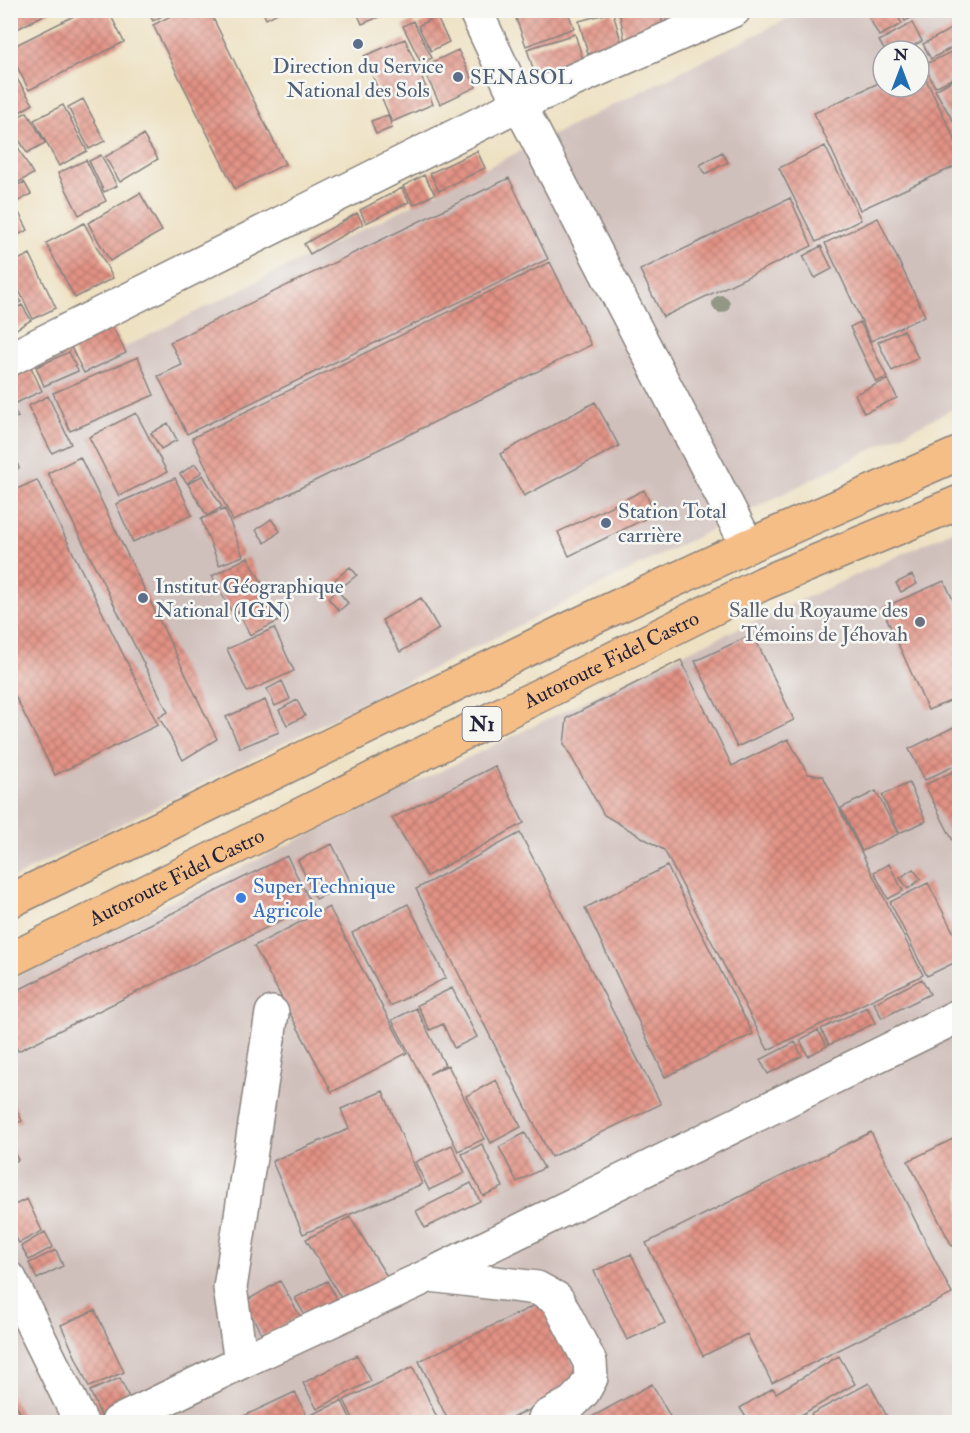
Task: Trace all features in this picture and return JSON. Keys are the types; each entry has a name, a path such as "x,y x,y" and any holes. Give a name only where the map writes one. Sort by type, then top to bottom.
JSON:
{"highway":[{"name":"Autoroute Fidel Castro","path":"10,901 573,627 748,546 960,453"},
{"name":"Autoroute Fidel Castro","path":"10,960 764,583 960,502"}],"street":[{"path":"475,10 519,104 748,546"},
{"path":"10,359 519,104 734,10"},
{"path":"241,1362 230,1288 272,1012"},
{"path":"118,1422 241,1362 430,1275 960,1015"},
{"path":"430,1275 537,1288 557,1299 590,1362 591,1378 583,1392 572,1403 545,1418"},
{"path":"10,1279 81,1422"}],"shaded area":[{"path":"803,11 959,11 959,406 11,879 10,404"},
{"path":"959,528 959,1422 11,1422 11,979 680,655"}],"building":[{"path":"10,10 53,10 10,33"},
{"path":"86,10 108,10 124,42 29,90 10,53 10,48"},
{"path":"147,10 173,10 153,21"},
{"path":"182,10 209,10 285,164 235,189 153,25"},
{"path":"262,10 283,10 266,19"},
{"path":"356,10 393,10 393,11 362,24"},
{"path":"513,10 567,10 574,28 526,46"},
{"path":"619,10 660,10 665,35 625,42"},
{"path":"665,10 696,10 667,28"},
{"path":"865,10 894,10 902,24 879,36"},
{"path":"900,10 928,10 905,21"},
{"path":"613,12 622,45 588,54 579,21"},
{"path":"436,16 449,42 431,51 418,26"},
{"path":"413,21 432,58 421,63 403,26"},
{"path":"912,23 921,39 883,39"},
{"path":"960,24 960,43 931,59 931,40"},
{"path":"575,34 584,63 536,78 527,49"},
{"path":"405,39 433,104 392,122 364,56"},
{"path":"458,50 476,87 440,104 422,67"},
{"path":"953,51 960,64 960,75 935,87 931,79 931,62"},
{"path":"10,68 33,104 10,118"},
{"path":"960,76 960,133 935,90"},
{"path":"871,87 871,99 931,99 931,90 960,150 960,164 860,210 814,113"},
{"path":"83,99 105,141 89,149 68,107"},
{"path":"63,105 87,151 59,166 34,120"},
{"path":"27,112 45,143 27,153 10,125 10,121"},
{"path":"388,115 392,128 376,134 371,121"},
{"path":"10,133 33,174 10,187"},
{"path":"143,135 158,159 120,182 105,157"},
{"path":"825,146 861,220 816,242 779,168"},
{"path":"477,151 485,168 439,191 430,173"},
{"path":"722,152 728,162 705,174 700,165"},
{"path":"101,155 117,186 104,192 89,161"},
{"path":"86,160 106,201 79,215 58,173"},
{"path":"424,175 435,194 414,205 403,186"},
{"path":"509,178 548,259 187,434 158,376 182,365 170,342"},
{"path":"24,182 31,194 17,202 10,189"},
{"path":"402,188 409,202 366,223 360,210"},
{"path":"140,193 162,231 110,261 88,223"},
{"path":"10,196 28,230 10,239"},
{"path":"790,198 812,246 663,317 640,270"},
{"path":"357,213 363,224 310,254 304,244"},
{"path":"878,218 925,316 871,341 825,243"},
{"path":"84,223 113,278 75,298 46,243"},
{"path":"821,246 832,269 815,278 803,256"},
{"path":"30,254 56,308 33,319 10,272 10,264"},
{"path":"550,262 591,345 233,521 192,438"},
{"path":"10,279 21,302 10,306"},
{"path":"22,305 31,320 10,333 10,311"},
{"path":"860,322 887,377 876,382 850,327"},
{"path":"111,324 126,353 84,373 70,345"},
{"path":"904,330 918,358 892,371 878,342"},
{"path":"69,352 78,371 44,386 36,367"},
{"path":"138,357 154,395 70,431 53,393"},
{"path":"30,365 42,391 16,403 10,393 10,374"},
{"path":"888,379 897,398 864,413 855,394"},
{"path":"48,396 71,444 52,453 28,406"},
{"path":"595,402 619,446 524,496 500,454"},
{"path":"10,403 18,417 10,420"},
{"path":"136,413 167,472 119,496 89,437"},
{"path":"168,423 177,440 161,449 151,433"},
{"path":"11,447 19,468 11,473"},
{"path":"80,457 217,739 183,760 159,717 168,712 48,473"},
{"path":"195,464 202,472 187,483 180,474"},
{"path":"203,475 222,507 207,516 188,484"},
{"path":"175,478 192,515 133,542 116,504"},
{"path":"37,480 158,725 55,775 10,686 10,492"},
{"name":"Station Total carrière","path":"644,490 655,514 569,556 558,532"},
{"path":"225,509 243,556 219,565 201,519"},
{"path":"271,519 280,531 265,543 256,530"},
{"path":"248,557 269,596 233,614 212,576"},
{"path":"350,567 357,575 338,590 332,582"},
{"path":"912,575 917,584 901,592 896,583"},
{"path":"944,581 960,614 960,697 928,710 882,608"},
{"path":"337,590 348,603 339,611 328,598"},
{"path":"268,598 279,621 250,635 239,613"},
{"path":"421,598 439,629 400,652 382,620"},
{"path":"274,628 294,671 247,692 227,649"},
{"path":"753,634 794,720 737,747 695,661"},
{"path":"681,660 732,766 788,739 808,774 823,776 923,975 768,1050 664,850 604,815 564,744 567,718"},
{"path":"282,681 290,699 275,706 267,689"},
{"path":"265,700 279,732 240,748 226,717"},
{"path":"297,700 305,716 287,725 279,710"},
{"path":"960,724 960,763 925,780 909,749"},
{"path":"495,766 524,823 427,876 392,818"},
{"path":"960,768 960,855 925,785"},
{"path":"909,783 926,821 899,833 882,795"},
{"path":"876,791 898,834 862,851 841,808"},
{"path":"520,833 661,1104 551,1157 416,889"},
{"path":"332,844 351,883 316,899 298,860"},
{"path":"287,856 312,905 18,1051 10,1037 10,994"},
{"path":"889,864 903,891 888,899 874,872"},
{"path":"667,866 753,1034 665,1077 585,908"},
{"path":"913,869 921,879 908,889 900,878"},
{"path":"928,883 960,945 960,960 927,976 890,902"},
{"path":"408,904 446,978 390,1006 352,933"},
{"path":"329,907 407,1053 332,1092 254,946"},
{"path":"922,979 930,994 882,1018 874,1003"},
{"path":"452,988 477,1037 454,1048 443,1024 430,1030 417,1005"},
{"path":"867,1007 875,1023 829,1045 821,1029"},
{"path":"416,1008 445,1065 429,1074 448,1065 484,1139 458,1151 392,1020"},
{"path":"818,1030 827,1046 808,1056 800,1040"},
{"path":"795,1042 802,1056 768,1074 760,1060"},
{"path":"496,1080 521,1127 491,1143 466,1096"},
{"path":"383,1091 422,1184 303,1234 272,1161 349,1129 341,1109"},
{"path":"10,1095 22,1121 10,1125"},
{"path":"871,1132 952,1294 772,1383 747,1334 703,1356 646,1243"},
{"path":"525,1133 544,1168 517,1182 499,1147"},
{"path":"957,1137 960,1141 960,1242 952,1246 908,1161"},
{"path":"482,1144 503,1187 483,1196 462,1154"},
{"path":"452,1145 465,1173 429,1190 415,1162"},
{"path":"10,1146 18,1160 10,1164"},
{"path":"471,1183 480,1201 425,1228 416,1211"},
{"path":"27,1199 42,1231 19,1243 10,1225 10,1207"},
{"path":"350,1217 388,1278 344,1303 306,1239"},
{"path":"45,1232 53,1247 29,1260 21,1246"},
{"path":"56,1250 63,1266 37,1279 29,1263"},
{"path":"631,1254 665,1323 627,1340 594,1271"},
{"path":"280,1281 300,1316 263,1336 244,1302"},
{"path":"327,1281 338,1302 307,1319 295,1298"},
{"path":"542,1302 583,1384 503,1422 449,1422 419,1361"},
{"path":"95,1310 124,1372 89,1387 61,1325"},
{"path":"357,1355 371,1381 317,1409 303,1383"},
{"path":"839,1356 855,1384 789,1422 749,1422 740,1408 773,1388 776,1393"},
{"path":"413,1367 439,1422 355,1422 344,1400"},
{"path":"120,1378 131,1402 101,1416 90,1391"},
{"path":"869,1383 890,1422 815,1422 811,1414"},
{"path":"652,1384 673,1422 587,1422 586,1420"},
{"path":"295,1392 306,1414 288,1422 231,1422"},
{"path":"10,1393 23,1418 15,1422 10,1422"},
{"path":"342,1401 352,1422 308,1422 306,1417"}],"place":[{"name":"Direction du Service National des Sols","path":"358,44"},
{"name":"SENASOL","path":"458,77"},
{"name":"Station Total carrière","path":"606,523"},
{"name":"Institut Géographique National (IGN)","path":"143,598"},
{"name":"Salle du Royaume des Témoins de Jéhovah","path":"920,622"},
{"name":"Super Technique Agricole","path":"241,898"}]}
